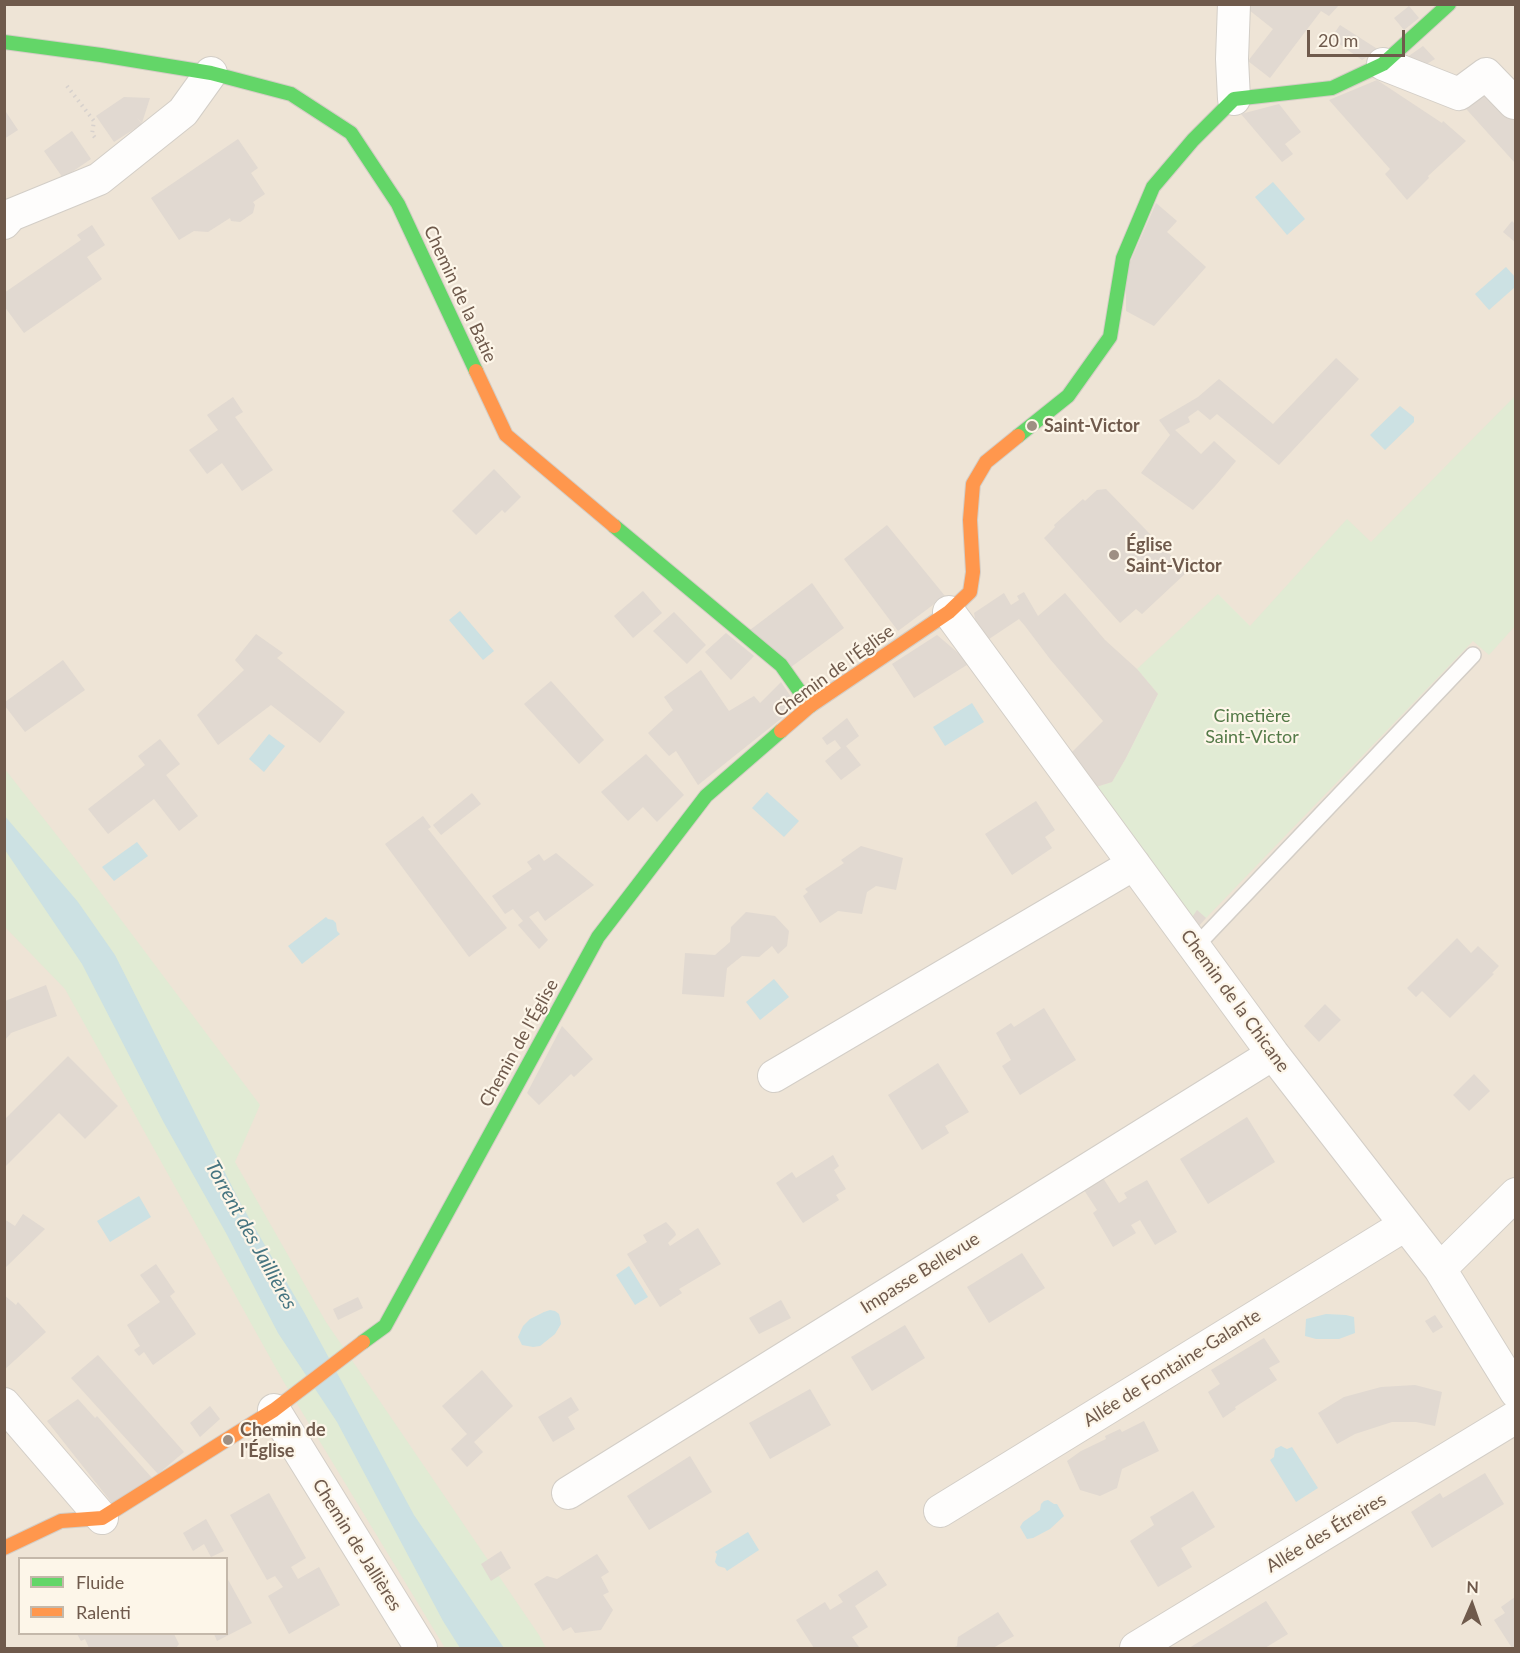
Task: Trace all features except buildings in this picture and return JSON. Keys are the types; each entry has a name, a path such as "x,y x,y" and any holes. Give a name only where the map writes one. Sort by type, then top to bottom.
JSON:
{"street":[{"path":"1234,4 1232,59 1234,99 1332,88 1383,64 1449,4"},
{"name":"Chemin de la Batie","path":"4,42 211,73 291,94 351,133 398,204 506,435 781,665 810,706"},
{"path":"1383,64 1459,94 1486,74 1514,103"},
{"path":"7,217 99,179 183,112 211,73"},
{"name":"Chemin de l'Église","path":"4,1548 61,1521 102,1518 283,1403 385,1326 598,937 706,796 810,706 950,612 970,592 973,572 970,520 973,484 986,462 1068,396 1110,337 1123,258 1153,187 1192,140 1234,99"},
{"name":"Chemin de la Chicane","path":"950,612 1273,1054 1440,1269 1515,1392"},
{"path":"774,1076 1134,864"},
{"name":"Impasse Bellevue","path":"568,1493 1273,1054"},
{"path":"1440,1269 1515,1194"},
{"name":"Allée de Fontaine-Galante","path":"940,1511 1405,1225"},
{"name":"Chemin de Jallières","path":"283,1403 421,1648"},
{"path":"4,1404 102,1518"},
{"name":"Allée des Étreires","path":"1136,1648 1515,1417"}],"lane":[{"path":"1195,946 1473,655"}],"path":[{"path":"67,86 94,121"}],"shaded area":[{"path":"5,5 1515,5 1515,1648 5,1648"}],"green space":[{"name":"Cimetière Saint-Victor","path":"1515,396 1515,626 1489,655 1473,641 1206,918 1197,911 1191,919 1096,787 1112,782 1158,694 1137,669 1218,594 1250,626 1347,519 1371,542"},
{"path":"4,768 77,861 260,1105 235,1162 326,1322 546,1648 445,1648 282,1379 65,989 5,927"}],"water":[{"path":"1273,182 1305,219 1287,235 1255,197"},
{"path":"1506,267 1515,277 1515,287 1489,310 1475,294"},
{"path":"1400,406 1414,417 1414,422 1385,450 1370,435"},
{"path":"460,611 494,651 483,660 449,620"},
{"path":"972,703 984,722 945,746 933,727"},
{"path":"269,734 285,746 264,772 249,759"},
{"path":"767,792 799,821 784,837 752,808"},
{"name":"Torrent des Jaillières","path":"4,815 78,902 115,955 242,1206 304,1312 414,1515 504,1648 460,1648 443,1621 337,1422 278,1333 226,1233 164,1123 82,964 5,850"},
{"path":"137,842 148,856 114,881 102,867"},
{"path":"326,917 336,923 340,934 302,964 288,946"},
{"path":"774,979 789,997 760,1020 746,1002"},
{"path":"139,1196 151,1217 110,1242 97,1221"},
{"path":"629,1266 648,1297 635,1305 616,1275"},
{"path":"550,1310 559,1314 560,1318 561,1324 555,1334 540,1346 522,1345 518,1337 523,1326 530,1319"},
{"path":"1326,1314 1354,1317 1355,1333 1339,1339 1316,1339 1305,1336 1306,1319"},
{"path":"1281,1446 1287,1449 1292,1447 1318,1488 1296,1502 1270,1460 1274,1457 1275,1449"},
{"path":"1048,1500 1057,1504 1064,1516 1050,1529 1027,1539 1020,1527 1023,1522 1040,1510 1044,1501"},
{"path":"748,1532 759,1550 727,1571 718,1566 715,1562 717,1554 715,1552"}],"traffic: fast":[{"path":"1018,436 1068,396 1110,337 1123,258 1153,187 1193,140 1234,99 1332,88 1383,64 1449,4"},
{"path":"4,42 211,73 291,94 351,133 398,204 476,371"},
{"path":"614,526 781,665 810,706"},
{"path":"363,1342 385,1326 598,937 706,796 781,731"}],"traffic: slow":[{"path":"476,371 506,435 614,526"},
{"path":"781,731 810,706 949,612 970,592 973,572 970,520 973,484 986,462 1018,436"},
{"path":"4,1548 61,1521 102,1518 274,1410 363,1342"}],"place":[{"name":"Saint-Victor","path":"1032,426"},
{"name":"Église Saint-Victor","path":"1114,555"},
{"name":"Chemin de l'Église","path":"228,1440"}]}
